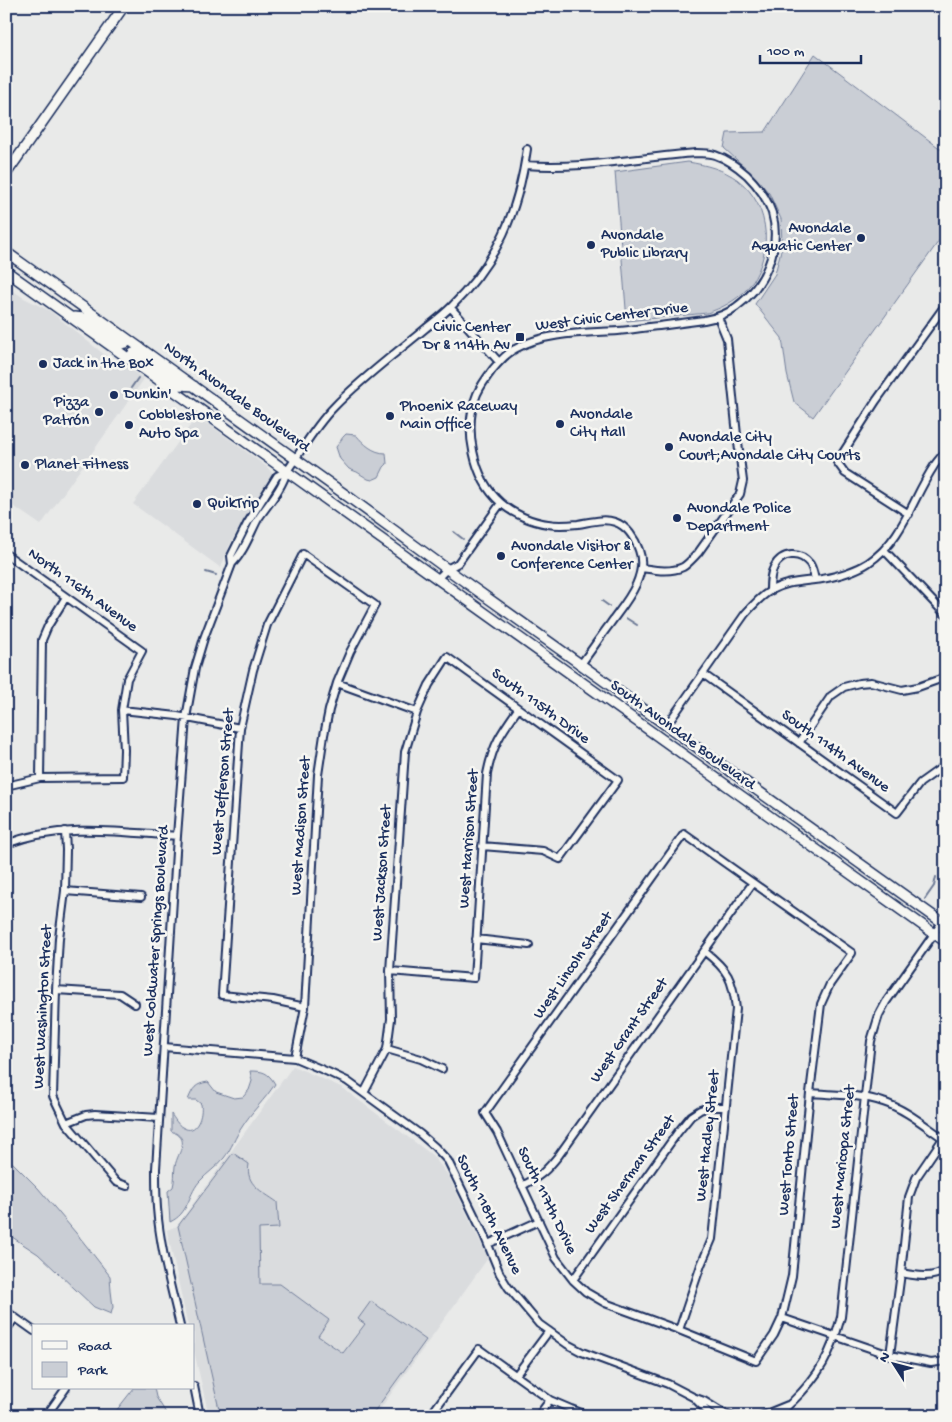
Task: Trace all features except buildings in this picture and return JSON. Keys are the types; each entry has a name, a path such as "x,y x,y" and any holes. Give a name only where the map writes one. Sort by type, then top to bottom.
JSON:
{"main road":[{"path":"6,174 124,6"},
{"name":"North Avondale Boulevard","path":"6,252 447,569"},
{"name":"North Avondale Boulevard","path":"6,271 401,553"},
{"path":"71,316 85,318 121,344 129,340"},
{"path":"129,358 134,353 137,354 180,385 194,386"},
{"name":"South Avondale Boulevard","path":"401,553 946,942"},
{"name":"South Avondale Boulevard","path":"447,569 945,921"},
{"path":"572,676 581,664"}],"street":[{"path":"499,362 451,308 484,268 500,242 517,199 527,149"},
{"name":"West Civic Center Drive","path":"525,165 577,165 696,152 714,155 729,162 756,184 772,214 774,246 770,263 750,296 735,308 718,317 690,322 538,339 529,342 513,350 499,362 482,382 475,398 471,436 476,462 482,477 501,503 517,514 547,524 563,526 598,520 618,523 628,531 636,543 640,552 641,568"},
{"path":"909,514 845,473 837,462 876,401 946,304"},
{"name":"West Coldwater Springs Boulevard","path":"180,1324 163,1250 157,1209 156,1169 186,718 199,653 232,564 239,558 258,520 284,481 287,471 325,417 335,405 365,379 451,308"},
{"path":"581,664 628,598 637,582 641,568 664,570 683,566 698,553 740,494 743,481 727,339 718,317"},
{"path":"667,725 745,614 756,602 770,591 793,582 816,580 853,572 869,563 884,551 895,538 934,466 946,451"},
{"path":"437,579 447,569 458,563 501,503"},
{"path":"884,551 946,616"},
{"name":"North 116th Avenue","path":"6,554 142,651 127,679 122,710"},
{"name":"West Madison Street","path":"295,1058 305,1007 318,775 324,735 337,683 350,652 375,605 303,554"},
{"name":"West Jefferson Street","path":"303,554 267,625 253,670 240,728 222,995 273,1000 305,1007"},
{"path":"770,591 773,568 778,561 790,554 798,555 810,564 816,580"},
{"path":"40,778 42,640 48,626 66,597"},
{"name":"South 115th Drive","path":"447,657 618,780 560,859 543,851 482,846"},
{"name":"West Jackson Street","path":"364,1093 387,1049 391,1019 390,971 405,752 417,712 429,685 447,657"},
{"name":"South 114th Avenue","path":"703,674 896,812 920,783 941,768 946,768"},
{"path":"799,742 831,696 844,687 871,682 902,690 918,687 946,677"},
{"path":"337,683 417,712"},
{"name":"West Harrison Street","path":"390,971 474,978 487,774 496,741 518,709"},
{"path":"6,786 40,778 124,777 122,710 186,718 240,728"},
{"path":"6,844 36,835 65,831 177,836"},
{"name":"West Washington Street","path":"65,831 65,891 59,938 52,1096 66,1123 116,1182 127,1186"},
{"name":"West Lincoln Street","path":"485,1113 684,834 752,884"},
{"name":"West Grant Street","path":"522,1186 546,1171 559,1155 752,884"},
{"name":"West Tonto Street","path":"752,884 852,953 830,984 821,1004 810,1093 792,1276 782,1318 774,1335 756,1361"},
{"path":"65,891 141,897"},
{"name":"West Maricopa Street","path":"778,1416 808,1386 817,1373 829,1353 841,1317 871,1041 879,1015 892,993 945,921"},
{"path":"476,939 529,945"},
{"name":"West Hadley Street","path":"680,1330 701,1265 712,1239 736,1009 731,982 722,965 704,951"},
{"path":"56,990 120,994 135,1004"},
{"name":"South 118th Avenue","path":"164,1047 295,1058 328,1072 364,1093 425,1138 444,1156 488,1244 500,1274 508,1287 539,1324 582,1352 668,1384 732,1416"},
{"path":"387,1049 421,1059 442,1069"},
{"path":"810,1093 865,1098 883,1102 944,1136 916,1178 908,1196 901,1273 890,1354"},
{"name":"West Sherman Street","path":"573,1280 691,1116 709,1107 725,1107"},
{"name":"South 117th Drive","path":"485,1113 496,1132 556,1258 573,1280 586,1292 605,1303 680,1330 756,1361"},
{"path":"66,1123 86,1115 95,1114 159,1118"},
{"path":"488,1244 539,1221"},
{"path":"901,1273 929,1276 940,1274 946,1270"},
{"path":"6,1311 32,1330"},
{"path":"6,1330 15,1318"},
{"path":"782,1318 890,1354 931,1363 946,1361"},
{"path":"516,1375 549,1331"},
{"path":"430,1416 479,1349 550,1400 589,1416"},
{"path":"46,1416 65,1390"},
{"path":"195,1390 200,1416"},
{"name":"South 118th Avenue","path":"693,1397 712,1416"},
{"path":"538,1416 550,1400"},
{"name":"West Maricopa Street","path":"761,1416 788,1405"}],"shaded area":[{"path":"6,286 24,298 50,311 106,356 129,368 144,379 41,525 6,501"},
{"path":"195,419 210,425 267,467 273,474 272,479 229,546 221,568 133,504"},
{"path":"293,1066 341,1087 432,1155 448,1175 488,1258 375,1416 225,1416 220,1413 209,1416 195,1355 195,1324 188,1324 167,1230 177,1226"}],"green space":[{"name":"Avondale Aquatic Center","path":"815,54 946,153 946,231 813,417 794,402 787,374 782,338 755,304 775,274 782,246 781,219 769,193 724,148 727,133 765,132"},
{"path":"688,162 720,170 738,180 749,191 758,204 763,218 765,248 761,263 755,277 746,290 733,301 718,309 707,313 627,321 615,172"},
{"path":"346,434 356,435 373,450 386,453 387,464 379,477 372,480 368,479 349,469 340,459 336,447"},
{"path":"250,1071 265,1073 275,1084 246,1122 224,1158 199,1182 181,1214 170,1222 168,1191 173,1187 175,1166 182,1146 181,1138 171,1131 171,1114 181,1126 192,1129 198,1123 201,1113 201,1104 196,1100 188,1100 195,1087 208,1082 216,1092 234,1098 243,1097 249,1090 252,1081"},
{"path":"233,1153 249,1164 248,1171 256,1187 277,1202 279,1228 259,1229 260,1284 280,1284 329,1320 318,1336 343,1353 365,1324 358,1319 371,1301 426,1340 371,1416 228,1416 219,1409 178,1226"},
{"path":"6,1156 38,1188 110,1276 113,1307 111,1314 94,1307 38,1254 6,1233"},
{"path":"132,1390 154,1390 156,1397 168,1416 112,1416"}],"waterway":[{"path":"131,388 138,378"},
{"path":"454,532 463,539"},
{"path":"206,572 216,575"},
{"path":"602,601 609,606"},
{"path":"626,618 637,625"},
{"path":"925,899 934,886 936,877"}],"place":[{"name":"Avondale Aquatic Center","path":"861,238"},
{"name":"Avondale Public Library","path":"591,245"},
{"name":"Civic Center Dr & 114th Av","path":"520,337"},
{"name":"Jack in the Box","path":"43,364"},
{"name":"Dunkin'","path":"114,395"},
{"name":"Pizza Patrón","path":"99,412"},
{"name":"Phoenix Raceway Main Office","path":"390,416"},
{"name":"Avondale City Hall","path":"560,424"},
{"name":"Cobblestone Auto Spa","path":"129,425"},
{"name":"Avondale City Court;Avondale City Courts","path":"669,447"},
{"name":"Planet Fitness","path":"25,465"},
{"name":"QuikTrip","path":"197,504"},
{"name":"Avondale Police Department","path":"677,518"},
{"name":"Avondale Visitor & Conference Center","path":"501,556"}]}
